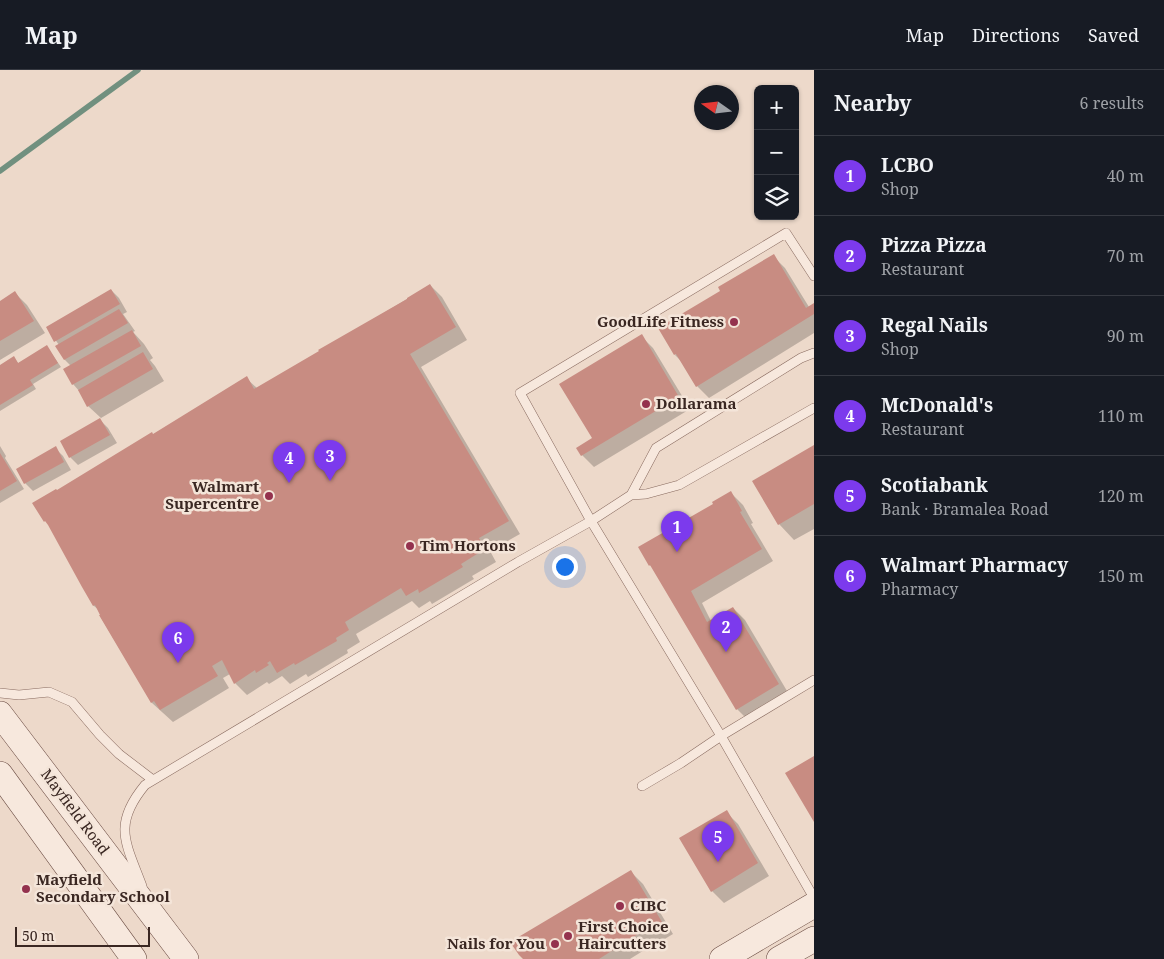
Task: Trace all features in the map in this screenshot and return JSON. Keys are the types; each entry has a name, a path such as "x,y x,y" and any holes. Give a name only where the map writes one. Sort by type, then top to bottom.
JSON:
{"main road":[{"name":"Mayfield Road","path":"0,714 186,959"},
{"path":"0,774 134,959"},
{"path":"722,959 814,905"},
{"path":"779,959 814,939"}],"lane":[{"path":"814,276 786,232 520,393 591,521 721,736 814,898"},
{"path":"154,917 124,839 124,824 135,798 145,786 518,562 591,521 631,495 656,448 801,358 814,353"},
{"path":"631,495 646,494 679,485 814,408"},
{"path":"642,786 814,680"},
{"path":"0,693 19,695 49,692 72,702 119,754 153,780"}],"building":[{"name":"GoodLife Fitness","path":"774,254 806,308 814,303 814,314 696,387 658,328 720,291 718,287"},
{"name":"Walmart Supercentre","path":"430,284 456,327 410,354 509,521 479,538 485,549 461,564 463,567 419,593 418,589 406,596 401,588 345,622 349,630 336,638 337,641 295,665 294,663 277,673 270,661 267,663 269,665 256,673 255,670 234,684 222,660 212,666 218,676 160,710 154,701 151,703 95,605 93,606 82,587 48,525 32,503 57,490 152,432 153,434 247,376 254,389"},
{"path":"111,289 120,304 54,342 46,327"},
{"path":"15,291 34,321 0,341 0,301"},
{"path":"119,309 128,323 64,360 55,346"},
{"path":"132,330 141,346 72,385 63,369"},
{"path":"642,334 679,397 581,456 576,448 592,438 559,384"},
{"path":"47,345 58,363 30,380 33,385 0,405 0,365 14,356 18,363"},
{"path":"143,352 153,369 87,407 78,390"},
{"path":"100,418 110,435 69,458 60,441"},
{"path":"814,445 814,504 778,525 752,481"},
{"path":"56,446 64,462 24,484 16,469"},
{"path":"0,453 17,481 0,491"},
{"path":"731,491 742,511 740,512 762,549 691,591 707,622 733,607 779,684 736,710 638,547 713,504 712,502"},
{"path":"814,756 814,822 785,773"},
{"path":"727,810 758,863 711,892 679,838"},
{"path":"631,870 662,922 650,929 649,927 599,959 523,959 510,942"}],"waterway":[{"path":"0,171 138,70"}],"place":[{"name":"GoodLife Fitness","path":"734,322"},
{"name":"Dollarama","path":"646,404"},
{"name":"Regal Nails","path":"330,481"},
{"name":"McDonald's","path":"289,483"},
{"name":"Walmart Supercentre","path":"269,496"},
{"name":"Tim Hortons","path":"410,546"},
{"name":"LCBO","path":"677,552"},
{"name":"Pizza Pizza","path":"726,652"},
{"name":"Walmart Pharmacy","path":"178,663"},
{"name":"Scotiabank","path":"718,862"},
{"name":"Mayfield Secondary School","path":"26,889"},
{"name":"CIBC","path":"620,906"},
{"name":"First Choice Haircutters","path":"568,936"},
{"name":"Nails for You","path":"555,944"}]}
